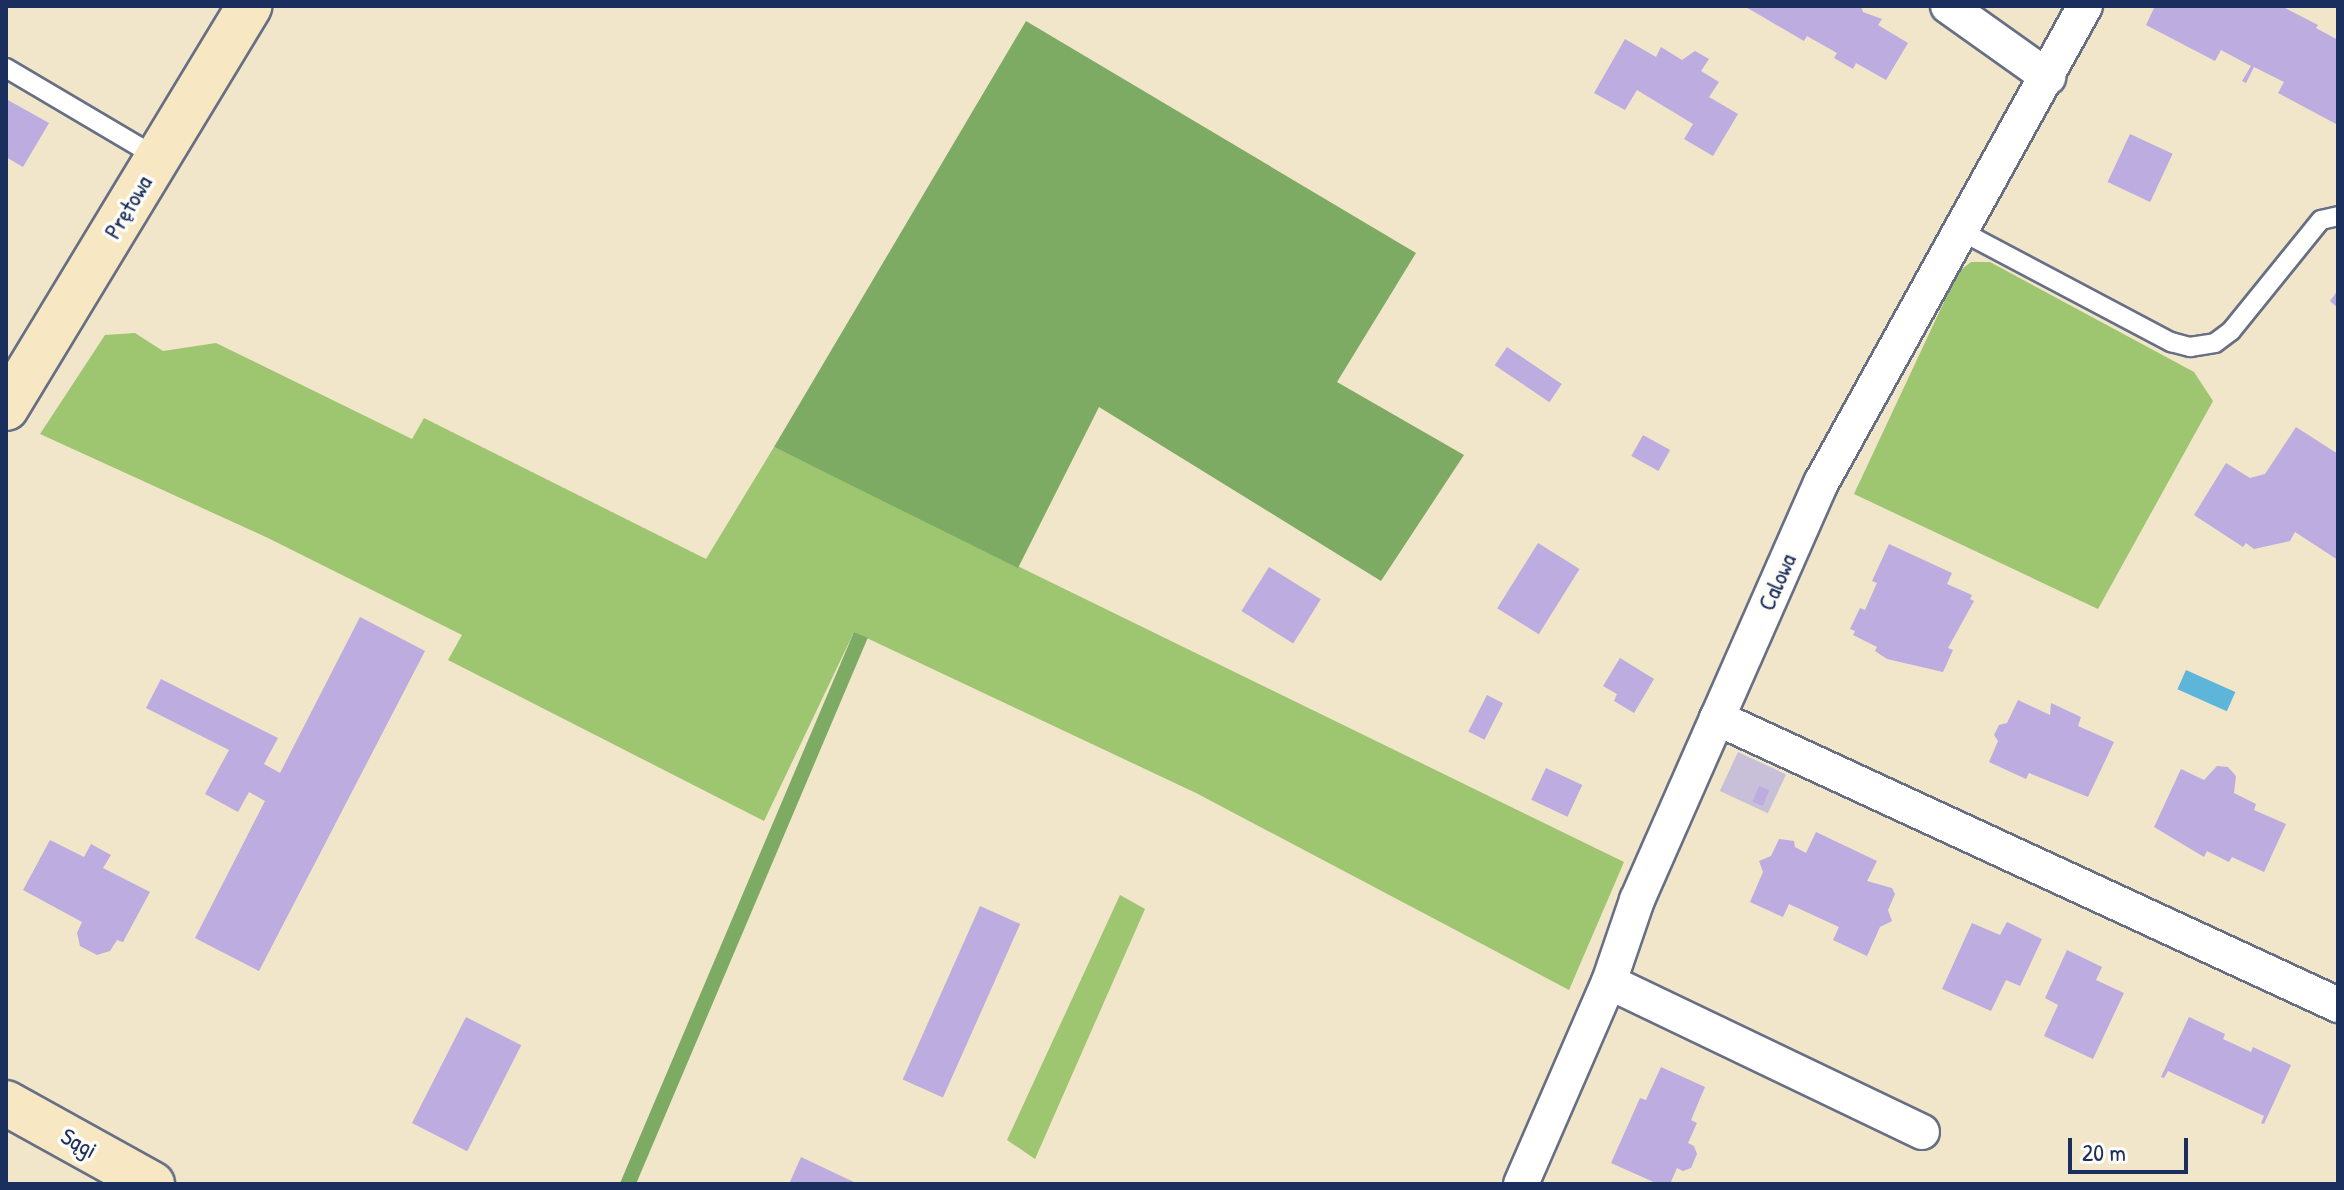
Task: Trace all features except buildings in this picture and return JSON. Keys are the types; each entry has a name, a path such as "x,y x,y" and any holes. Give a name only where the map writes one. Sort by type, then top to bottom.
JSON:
{"street":[{"name":"Prętowa","path":"6,408 249,6"},
{"path":"1948,6 2048,77"},
{"name":"Calowa","path":"1521,1184 1609,982 1637,900 1821,483 2085,6"},
{"path":"1717,718 2338,1005"},
{"path":"1609,982 1922,1132"},
{"name":"Sągi","path":"6,1103 152,1184"}],"lane":[{"path":"6,68 158,158"},
{"path":"1961,231 2171,342 2190,347 2215,343 2231,331 2321,220 2338,216"}],"shaded area":[{"path":"1738,752 1786,774 1768,813 1720,791"}],"green space":[{"path":"1026,21 1416,253 1337,382 1464,455 1381,581 1099,407 1018,568 774,447"},
{"path":"1971,262 1990,262 2194,372 2213,401 2098,609 1854,494 1958,272"},
{"path":"135,333 163,351 216,343 412,439 424,418 706,559 774,447 1624,862 1569,990 1196,793 854,632 764,821 448,660 462,635 268,538 40,434 105,335"},
{"path":"854,632 868,638 636,1184 620,1184"},
{"path":"1120,895 1145,909 1035,1159 1007,1140"}],"water":[{"path":"2186,670 2235,692 2227,711 2177,689"}]}
